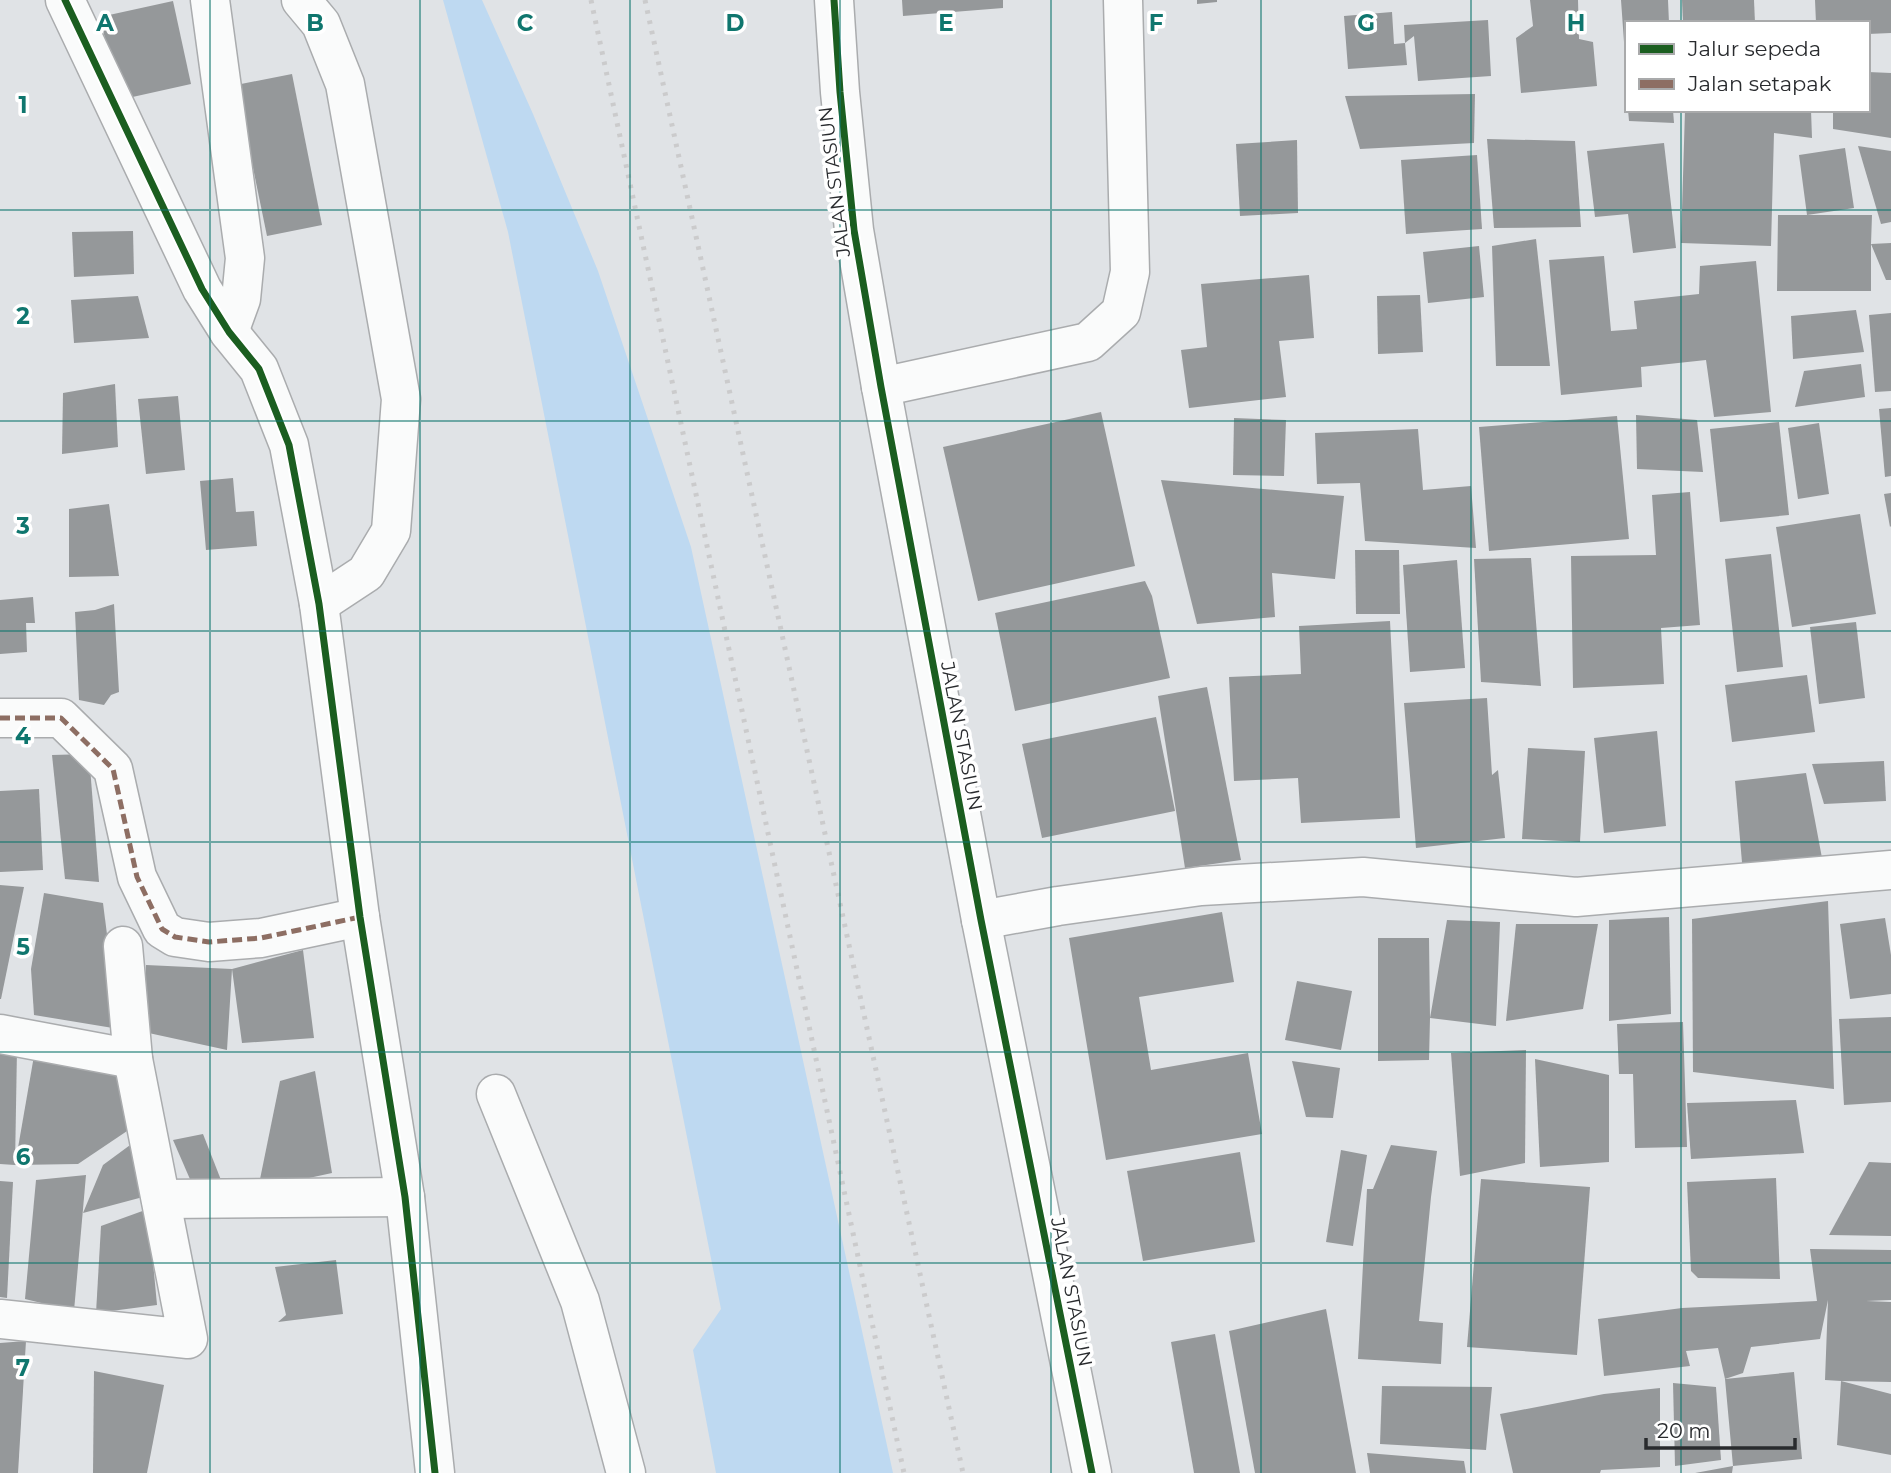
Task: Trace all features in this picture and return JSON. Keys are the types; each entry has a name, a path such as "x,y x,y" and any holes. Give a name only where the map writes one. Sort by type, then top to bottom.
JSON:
{"street":[{"path":"65,0 202,289 229,332 259,369 289,445 319,604 359,917 405,1197 435,1473"},
{"path":"210,0 245,258 241,299 229,332"},
{"path":"300,0 321,24 345,84 401,399 391,531 366,573 319,604"},
{"name":"JALAN STASIUN","path":"835,0 839,92 854,230 881,387 981,920 1092,1473"},
{"path":"881,387 1087,342 1121,313 1130,272 1123,0"},
{"path":"0,718 61,718 113,769 137,877 162,929 175,937 209,942 261,939 359,917"},
{"path":"981,920 1201,886 1363,877 1576,897 1891,870"},
{"path":"0,1320 188,1339 133,1059 123,946"},
{"path":"0,1034 133,1059"},
{"path":"496,1094 580,1301 626,1473"},
{"path":"161,1199 405,1197"}],"shaded area":[{"path":"443,0 482,0 598,271 691,547 893,1473 716,1473 693,1350 721,1309 508,232"}],"building":[{"path":"902,0 1003,0 1003,8 903,16"},
{"path":"1197,0 1217,0 1217,2 1197,4"},
{"path":"1530,0 1578,0 1579,39 1593,42 1597,86 1521,93 1516,38 1533,26"},
{"path":"1621,0 1668,0 1669,21 1625,21 1625,56"},
{"path":"1682,0 1754,0 1755,21 1683,21"},
{"path":"1815,0 1891,0 1891,33 1870,34 1870,21 1816,21"},
{"path":"173,1 191,84 119,100 100,17"},
{"path":"1392,12 1394,44 1405,43 1407,65 1348,69 1344,16"},
{"path":"1488,20 1491,76 1418,81 1414,36 1405,43 1404,25"},
{"path":"1870,72 1891,73 1891,138 1833,129 1833,112 1870,112"},
{"path":"292,74 322,225 267,236 236,85"},
{"path":"1475,94 1474,143 1360,149 1345,96"},
{"path":"1628,112 1673,112 1674,123 1629,121"},
{"path":"1685,112 1811,112 1812,138 1774,133 1771,246 1681,243"},
{"path":"1487,139 1575,141 1581,227 1494,228"},
{"path":"1297,140 1298,213 1240,216 1236,144"},
{"path":"1664,143 1676,248 1633,253 1628,214 1595,217 1587,151"},
{"path":"1858,146 1891,151 1891,222 1881,224"},
{"path":"1845,148 1854,208 1807,215 1799,155"},
{"path":"1477,155 1482,229 1406,234 1401,160"},
{"path":"1778,215 1872,215 1871,291 1777,291"},
{"path":"133,231 134,274 74,277 72,232"},
{"path":"1536,239 1550,366 1496,366 1492,246"},
{"path":"1891,243 1891,280 1886,280 1871,244"},
{"path":"1479,246 1484,297 1428,303 1423,252"},
{"path":"1604,256 1611,331 1637,329 1634,301 1699,294 1700,266 1756,261 1771,412 1714,417 1706,360 1641,367 1642,387 1561,395 1549,260"},
{"path":"1309,275 1314,338 1279,341 1286,397 1189,408 1181,350 1207,347 1201,284"},
{"path":"1420,295 1423,352 1378,354 1377,296"},
{"path":"138,296 149,338 74,343 71,300"},
{"path":"1856,310 1864,352 1793,359 1791,316"},
{"path":"1891,313 1891,391 1875,392 1869,315"},
{"path":"1861,364 1865,397 1795,407 1804,371"},
{"path":"115,384 118,447 62,454 63,393"},
{"path":"178,396 185,470 146,474 138,399"},
{"path":"1891,408 1891,476 1885,477 1879,409"},
{"path":"1101,412 1135,566 978,601 943,447"},
{"path":"1636,415 1697,420 1703,472 1637,469"},
{"path":"1617,416 1629,539 1489,551 1479,427"},
{"path":"1234,418 1286,420 1284,476 1233,475"},
{"path":"1779,422 1789,515 1720,522 1710,429"},
{"path":"1819,423 1829,494 1798,499 1788,428"},
{"path":"1418,429 1423,490 1471,486 1476,548 1365,541 1360,483 1317,484 1315,433"},
{"path":"233,478 236,512 254,511 257,546 206,550 200,481"},
{"path":"1161,480 1344,496 1335,579 1272,573 1275,617 1197,624"},
{"path":"1690,492 1700,625 1661,628 1664,684 1573,688 1571,556 1656,555 1652,495"},
{"path":"1891,493 1891,526 1890,527 1884,494"},
{"path":"109,504 119,576 69,577 69,509"},
{"path":"1860,514 1876,614 1792,627 1776,527"},
{"path":"1355,550 1399,550 1400,614 1356,614"},
{"path":"1771,554 1783,667 1737,672 1725,559"},
{"path":"1531,558 1541,686 1481,682 1474,559"},
{"path":"1457,560 1465,668 1410,672 1403,565"},
{"path":"1145,581 1152,596 1170,678 1015,711 995,613"},
{"path":"33,597 35,623 26,623 27,652 0,654 0,600"},
{"path":"114,604 119,692 111,695 104,705 79,700 75,612"},
{"path":"1390,621 1400,818 1301,823 1298,778 1234,781 1229,677 1301,674 1299,626"},
{"path":"1856,622 1865,698 1819,704 1810,627"},
{"path":"1807,675 1815,732 1732,742 1725,685"},
{"path":"1207,687 1241,860 1185,868 1158,696"},
{"path":"1487,698 1492,775 1498,770 1505,838 1416,848 1404,703"},
{"path":"1156,717 1175,811 1042,838 1022,744"},
{"path":"1657,731 1666,826 1604,833 1594,738"},
{"path":"1528,748 1585,751 1580,842 1522,839"},
{"path":"89,754 99,882 65,879 52,755"},
{"path":"1884,761 1886,801 1824,804 1812,764"},
{"path":"1806,773 1822,858 1743,874 1735,781"},
{"path":"39,789 43,870 0,872 0,791"},
{"path":"0,885 24,887 1,999 0,999"},
{"path":"44,893 103,903 119,1029 34,1015 31,969"},
{"path":"1828,901 1834,1089 1693,1072 1692,919"},
{"path":"1222,912 1234,982 1139,997 1151,1070 1248,1053 1262,1134 1106,1160 1069,938"},
{"path":"1669,917 1671,1014 1609,1021 1609,920"},
{"path":"1885,918 1891,955 1891,994 1850,999 1840,924"},
{"path":"1447,920 1500,922 1496,1026 1430,1018"},
{"path":"1516,924 1598,924 1583,1009 1506,1021"},
{"path":"1378,938 1429,938 1429,1060 1378,1061"},
{"path":"303,950 314,1038 242,1043 232,969"},
{"path":"146,965 232,969 227,1050 144,1032"},
{"path":"1297,981 1352,991 1341,1050 1285,1040"},
{"path":"1891,1017 1891,1102 1844,1105 1839,1019"},
{"path":"1683,1022 1687,1147 1635,1148 1633,1074 1619,1074 1617,1024"},
{"path":"0,1047 17,1049 15,1165 0,1164"},
{"path":"35,1050 116,1064 136,1125 78,1164 15,1165"},
{"path":"1526,1050 1525,1163 1460,1176 1451,1053"},
{"path":"1535,1059 1609,1075 1609,1162 1540,1167"},
{"path":"1292,1061 1340,1068 1333,1118 1306,1117"},
{"path":"315,1071 332,1173 258,1189 280,1081"},
{"path":"1796,1100 1804,1153 1691,1159 1687,1103"},
{"path":"203,1134 221,1180 196,1193 173,1140"},
{"path":"141,1137 143,1197 83,1213 103,1165"},
{"path":"1391,1145 1437,1151 1419,1321 1443,1323 1441,1364 1358,1359 1367,1189 1373,1189"},
{"path":"1341,1150 1367,1155 1353,1246 1326,1242"},
{"path":"1240,1152 1255,1242 1143,1261 1127,1171"},
{"path":"1869,1162 1891,1163 1891,1236 1829,1235"},
{"path":"86,1175 74,1311 25,1299 36,1180"},
{"path":"1776,1178 1780,1279 1698,1278 1691,1271 1687,1182"},
{"path":"1481,1179 1590,1187 1577,1355 1467,1347"},
{"path":"0,1181 13,1182 7,1298 0,1297"},
{"path":"148,1209 157,1305 96,1313 101,1226"},
{"path":"1810,1249 1891,1250 1891,1300 1866,1301 1891,1302 1891,1382 1825,1380 1828,1300 1820,1339 1751,1347 1743,1373 1725,1379 1718,1348 1686,1351 1690,1366 1604,1376 1598,1319 1682,1308 1817,1301"},
{"path":"336,1260 343,1314 278,1322 286,1315 275,1267"},
{"path":"1326,1309 1356,1473 1255,1473 1229,1331"},
{"path":"1215,1334 1240,1473 1194,1473 1171,1342"},
{"path":"26,1341 18,1473 0,1473 0,1343"},
{"path":"94,1371 164,1385 147,1473 93,1473"},
{"path":"1794,1372 1802,1459 1733,1466 1725,1379"},
{"path":"1841,1381 1891,1394 1891,1455 1837,1445"},
{"path":"1673,1383 1716,1387 1721,1460 1675,1466"},
{"path":"1382,1386 1492,1387 1486,1450 1380,1444"},
{"path":"1660,1388 1660,1467 1601,1470 1600,1473 1513,1473 1500,1414 1604,1394"},
{"path":"1367,1453 1464,1461 1466,1473 1370,1473"},
{"path":"1733,1466 1732,1473 1695,1473"}],"railway":[{"path":"591,0 904,1473"},
{"path":"645,0 963,1473"}],"marked path":[{"path":"0,718 61,718 113,769 137,877 162,929 175,937 209,942 261,938 360,917"}],"cycle path":[{"path":"65,0 202,289 229,332 259,369 289,445 319,604 360,917 405,1197 435,1473"},
{"path":"834,0 854,230 881,387 981,920 1092,1473"}]}
